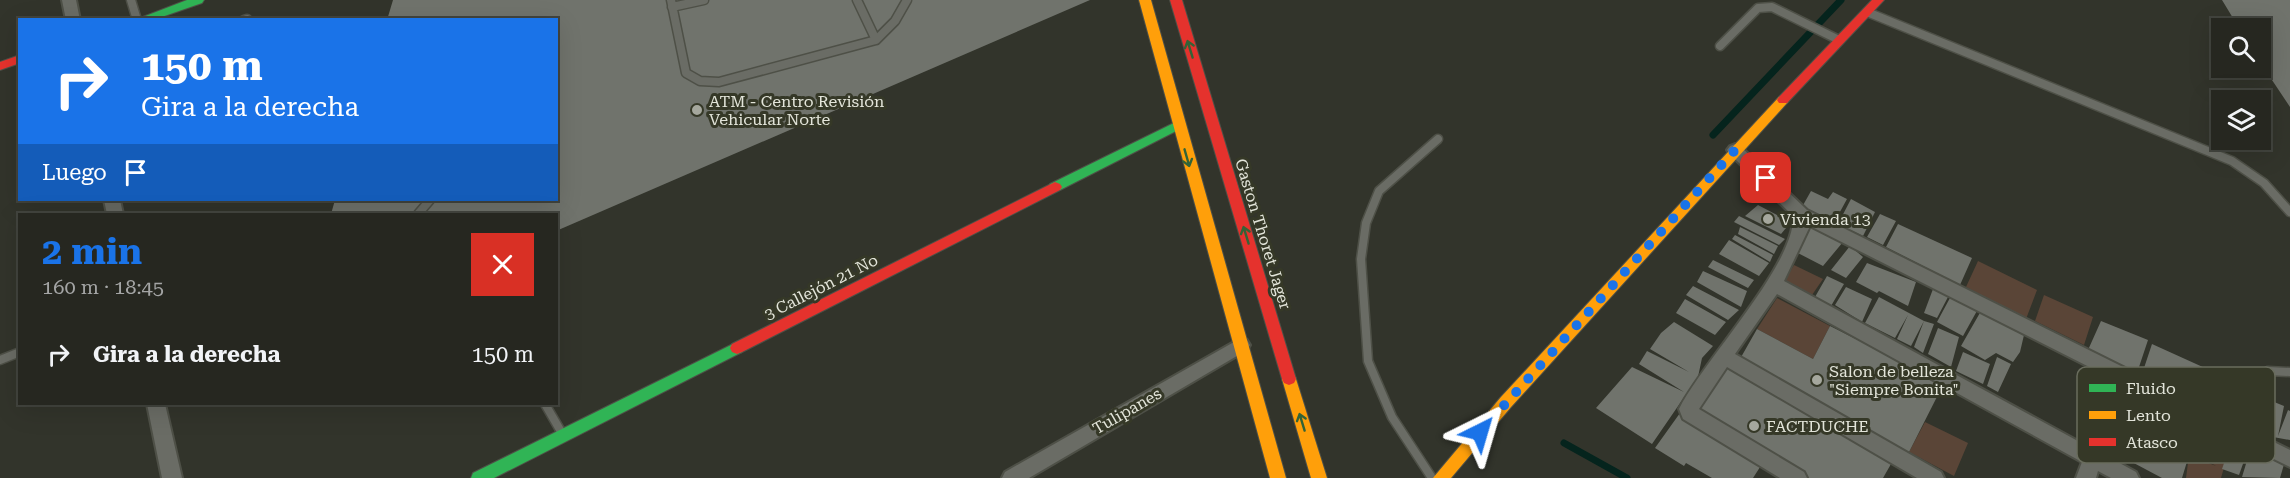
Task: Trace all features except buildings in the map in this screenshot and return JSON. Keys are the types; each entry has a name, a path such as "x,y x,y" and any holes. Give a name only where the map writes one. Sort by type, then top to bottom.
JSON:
{"street":[{"path":"69,0 73,18"},
{"path":"154,17 198,0"},
{"path":"1145,0 1278,478"},
{"name":"Gaston Thoret Jager","path":"1176,0 1319,478"},
{"path":"1441,478 1506,402 1735,150 1878,0"},
{"path":"0,66 18,60"},
{"name":"3 Callejón 21 No","path":"479,478 1178,125"},
{"path":"1735,150 1801,214 2107,367"},
{"path":"1797,478 1690,413 1689,406 1774,284 1802,228 1801,214"},
{"path":"1774,284 2077,451"},
{"name":"Tulipanes","path":"1012,478 1241,345"},
{"path":"1723,356 1934,478"},
{"path":"156,405 172,478"},
{"path":"2275,451 2290,459"},
{"path":"2086,478 2090,463"},
{"path":"2099,463 2129,478"}],"lane":[{"path":"130,0 137,18"},
{"path":"704,0 672,3 686,74 700,81 719,82 876,40 895,21 907,0"},
{"path":"857,0 876,40"},
{"path":"1720,46 1758,8 1772,7 1840,40"},
{"path":"1867,12 2232,161 2267,184 2282,198 2290,212"},
{"path":"1432,478 1392,417 1368,361 1361,259 1366,223 1379,191 1438,139"},
{"path":"419,213 429,201"},
{"path":"0,360 18,353"},
{"path":"2275,371 2290,372"},
{"path":"546,405 563,435"}],"shaded area":[{"path":"1978,261 2037,290 2026,319 1966,287"},
{"path":"1794,265 1823,279 1812,295 1785,280"},
{"path":"2044,295 2093,317 2084,345 2035,321"},
{"path":"1777,298 1830,326 1813,359 1757,329"},
{"path":"1925,422 1968,443 1954,476 1909,452"},
{"path":"2188,463 2209,463 2216,466 2211,463 2225,463 2221,478 2186,478"}],"waterway":[{"path":"1713,135 1841,0"},
{"path":"1564,443 1627,478"}],"traffic: fast":[{"path":"146,18 198,0"},
{"path":"1055,187 1178,125"},
{"path":"479,478 737,348"}],"traffic: slow":[{"path":"1145,0 1278,478"},
{"path":"1441,478 1506,402 1783,100"},
{"path":"1289,379 1319,478"}],"traffic: jam":[{"path":"1176,0 1289,379"},
{"path":"1783,100 1878,0"},
{"path":"0,66 18,60"},
{"path":"737,348 1055,187"}],"place":[{"name":"ATM - Centro Revisión Vehicular Norte","path":"697,110"},
{"name":"Vivienda 13","path":"1768,219"},
{"name":"Salon de belleza \"Siempre Bonita\"","path":"1817,380"},
{"name":"FACTDUCHE","path":"1754,426"}],"route":[{"path":"1480,432 1735,150 1766,178"}]}
